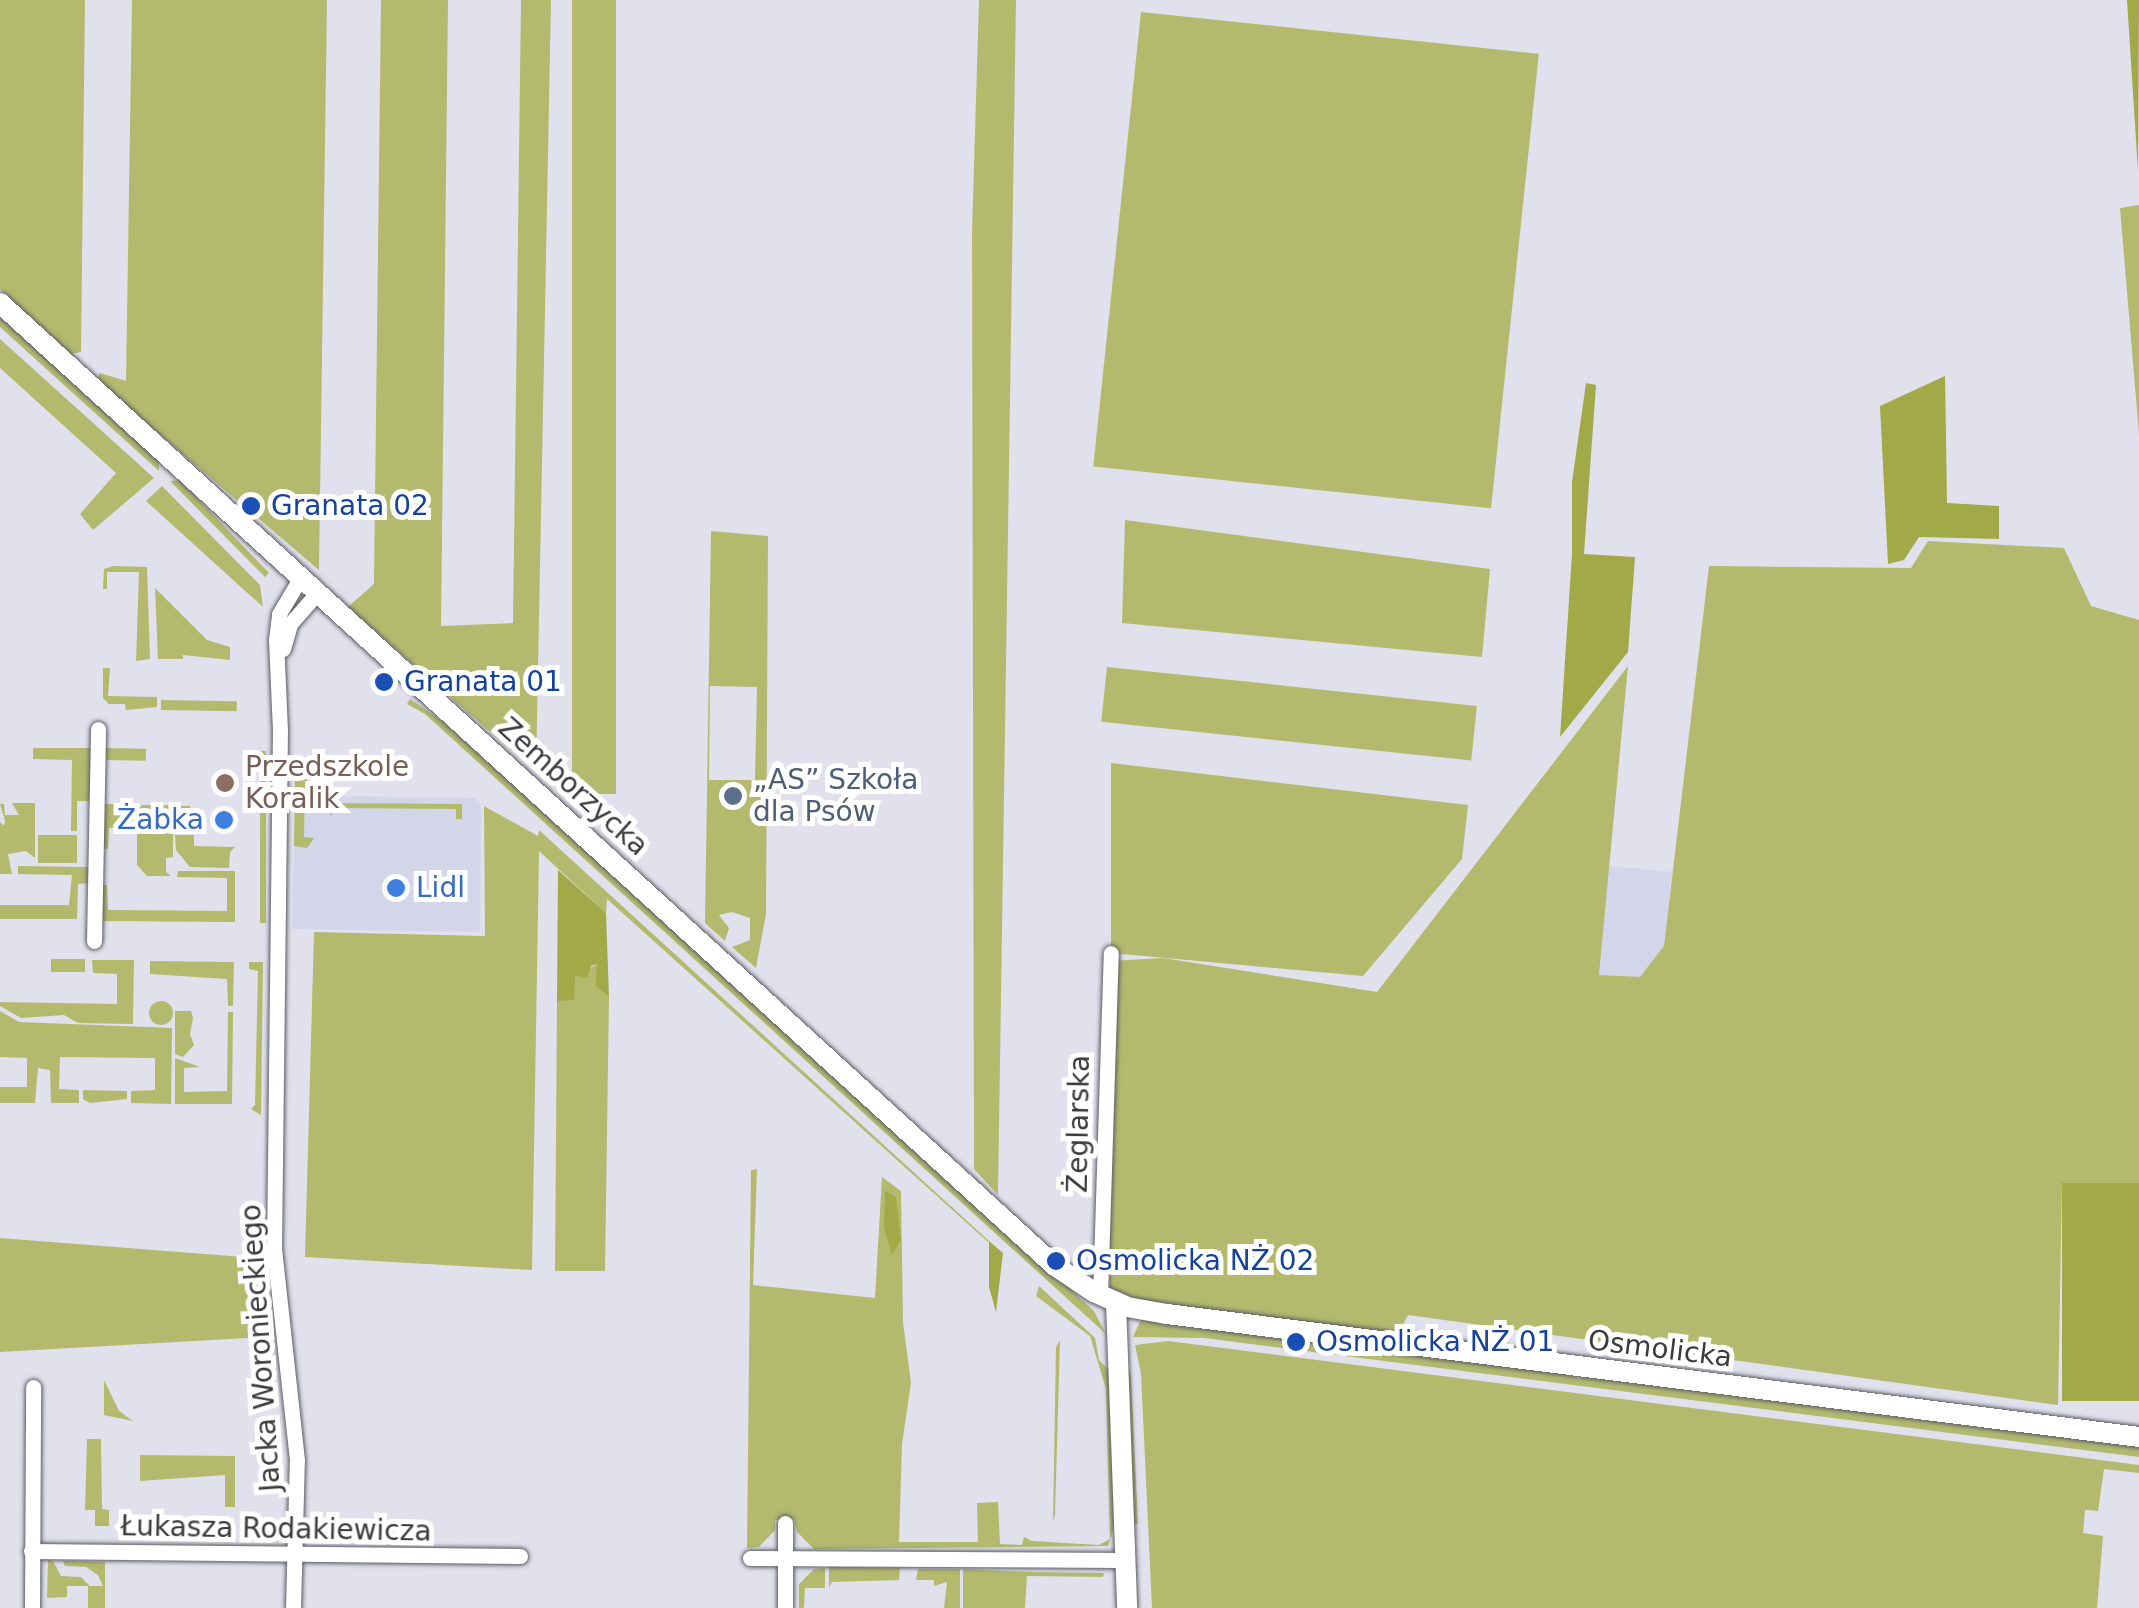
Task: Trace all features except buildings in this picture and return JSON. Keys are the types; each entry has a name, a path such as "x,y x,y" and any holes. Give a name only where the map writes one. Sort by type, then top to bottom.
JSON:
{"street":[{"name":"Zemborzycka","path":"0,303 1051,1262 1108,1299"},
{"name":"Jacka Woronieckiego","path":"293,1608 296,1460 274,1259 279,614 301,577"},
{"path":"279,662 290,624 318,592"},
{"path":"94,941 98,729"},
{"name":"Żeglarska","path":"1110,953 1108,1299 1126,1608"},
{"name":"Osmolicka","path":"1108,1299 1253,1326 2139,1436"},
{"path":"32,1608 33,1387"},
{"path":"785,1523 785,1608"},
{"name":"Łukasza Rodakiewicza","path":"31,1551 520,1556"},
{"path":"750,1558 1124,1560"}],"shaded area":[{"path":"295,773 329,773 329,796 474,798 481,804 480,932 293,929"},
{"path":"1609,866 1672,872 1664,947 1640,978 1599,975"}],"green space":[{"path":"0,0 85,0 81,352 71,354 0,289"},
{"path":"132,0 327,0 319,570 96,380 100,373 126,381"},
{"path":"381,0 448,0 441,626 513,623 521,0 551,0 536,772 348,607 374,584"},
{"path":"572,0 616,0 616,794 572,794"},
{"path":"979,0 1016,0 998,1195 974,1169 972,232"},
{"path":"2127,0 2139,0 2138,171"},
{"path":"1141,12 1539,54 1491,508 1093,466"},
{"path":"2139,205 2139,434 2120,208"},
{"path":"0,313 159,460 159,471 0,327"},
{"path":"0,339 154,478 93,530 80,514 116,473 0,368"},
{"path":"1945,376 1947,503 1999,506 1999,539 1919,537 1904,560 1888,564 1880,406"},
{"path":"1586,383 1596,385 1584,554 1635,557 1628,652 1560,737 1572,554 1572,482"},
{"path":"180,480 269,573 265,577 170,481"},
{"path":"162,486 260,585 263,607 146,501"},
{"path":"1125,520 1490,569 1482,657 1122,623"},
{"path":"711,531 768,536 766,914 756,968 732,947 750,940 750,918 732,912 719,915 729,928 725,941 705,923","holes":["710,686 757,687 755,780 709,780"]},
{"path":"1928,541 2064,548 2091,606 2139,620 2139,1183 2062,1184 2058,1405 1408,1315 1395,1340 1148,1303 1110,1290 1110,961 1163,958 1377,992 1628,666 1599,975 1640,977 1664,946 1709,566 1911,568"},
{"path":"147,567 150,659 136,661 139,572 107,572 107,589 103,589 104,569"},
{"path":"155,588 207,640 230,647 230,660 183,655 183,659 158,659"},
{"path":"1107,667 1477,706 1471,761 1101,722"},
{"path":"103,668 110,668 108,696 157,697 157,707 126,710 125,704 109,704 103,698"},
{"path":"410,699 454,729 938,1167 1094,1311 1106,1334 425,714 407,704"},
{"path":"161,700 237,701 237,711 161,710"},
{"path":"33,748 93,748 92,801 77,801 77,831 71,831 72,760 33,759"},
{"path":"101,748 146,749 146,761 101,760"},
{"path":"260,751 266,751 266,923 260,923"},
{"path":"1111,763 1468,805 1462,859 1363,976 1111,953"},
{"path":"295,773 311,773 314,780 305,781 304,837 314,838 307,848 294,846"},
{"path":"328,796 332,803 462,804 462,819 456,819 456,809 334,808 331,817"},
{"path":"12,803 35,803 35,858 26,851 8,854 12,874 0,874 0,822 4,826 5,821 0,804 4,804 5,815 19,815"},
{"path":"100,804 131,804 152,830 136,805 153,805 155,811 157,805 190,806 194,831 173,831 173,857 166,858 166,872 171,876 147,876 137,865 137,829 109,828 105,849 100,843"},
{"path":"484,806 538,836 539,830 989,1241 607,899 606,913 539,851 532,1270 305,1257 314,932 485,936"},
{"path":"38,835 77,835 77,863 38,863"},
{"path":"175,835 194,835 194,846 235,847 230,852 229,868 190,867 176,850"},
{"path":"18,866 89,867 90,883 78,884 77,919 0,919 0,905 69,905 72,875 18,874"},
{"path":"558,870 606,913 609,997 595,986 597,964 591,966 587,978 575,975 574,1000 557,1001"},
{"path":"178,871 235,871 235,922 99,921 99,885 107,885 108,910 227,911 227,878 177,877"},
{"path":"51,959 85,959 85,972 51,972"},
{"path":"92,960 134,960 133,1024 78,1023 64,1015 21,1018 0,1006 0,1002 117,1004 117,974 93,973"},
{"path":"150,961 234,962 233,1006 228,1006 227,979 150,974"},
{"path":"249,962 263,962 261,1115 251,1109 255,1105 258,971 249,969"},
{"path":"598,964 595,986 609,997 605,1271 555,1271 557,1001 565,1000 575,975"},
{"path":"161,1001 170,1004 170,1022 161,1025 152,1022 149,1013 152,1004"},
{"path":"0,1011 19,1022 172,1028 171,1104 131,1103 131,1091 155,1090 155,1058 60,1057 59,1089 79,1090 79,1103 51,1103 50,1070 38,1068 35,1103 0,1103 0,1087 27,1087 27,1058 0,1057"},
{"path":"175,1011 191,1011 193,1018 190,1034 194,1045 183,1057 175,1054"},
{"path":"228,1012 233,1012 232,1104 175,1104 175,1058 200,1067 184,1068 184,1092 227,1091"},
{"path":"83,1090 127,1091 127,1099 90,1103 83,1099"},
{"path":"757,1169 753,1285 875,1298 882,1177 901,1191 903,1322 911,1383 902,1444 899,1542 978,1542 977,1503 998,1502 1000,1544 1022,1545 1024,1537 1032,1541 1099,1545 1110,1539 1106,1389 1090,1336 1036,1296 1039,1286 1095,1338 1099,1360 1108,1369 1116,1521 1108,1546 814,1549 797,1532 794,1519 775,1520 775,1530 759,1547 747,1548 751,1170"},
{"path":"2062,1183 2139,1183 2139,1401 2062,1401"},
{"path":"885,1191 896,1197 901,1240 892,1255 884,1228"},
{"path":"0,1238 269,1259 264,1337 0,1352"},
{"path":"989,1241 1003,1253 996,1312 989,1287"},
{"path":"1141,1319 1562,1372 1580,1379 1582,1375 2139,1443 2139,1457 1204,1338 1133,1337"},
{"path":"1060,1340 1055,1515 1053,1522 1056,1347"},
{"path":"1168,1341 2139,1465 2139,1473 2104,1469 2098,1511 2085,1510 2083,1533 2103,1536 2097,1608 1152,1608 1141,1374 1135,1345"},
{"path":"1127,1360 1131,1376 1138,1524 1130,1524"},
{"path":"104,1380 119,1411 133,1421 104,1415"},
{"path":"87,1439 101,1439 102,1509 109,1510 109,1526 95,1526 95,1510 85,1510"},
{"path":"140,1455 235,1456 235,1507 225,1507 225,1475 140,1481"},
{"path":"48,1560 53,1561 61,1576 81,1577 90,1586 103,1586 98,1575 86,1567 65,1566 63,1561 105,1562 105,1608 88,1608 88,1586 67,1586 67,1597 47,1598"},
{"path":"829,1567 900,1568 899,1580 832,1582 829,1588"},
{"path":"825,1568 825,1588 805,1588 804,1608 799,1608 799,1584 814,1569"},
{"path":"918,1569 960,1569 960,1608 944,1608 947,1582 934,1586 934,1580 916,1580"},
{"path":"963,1569 1104,1573 1103,1577 1027,1576 1025,1608 963,1608"}],"place":[{"name":"Granata 02","path":"251,506"},
{"name":"Granata 01","path":"384,682"},
{"name":"Przedszkole Koralik","path":"225,783"},
{"name":"„AS” Szkoła dla Psów","path":"733,796"},
{"name":"Żabka","path":"224,820"},
{"name":"Lidl","path":"396,888"},
{"name":"Osmolicka NŻ 02","path":"1056,1261"},
{"name":"Osmolicka NŻ 01","path":"1296,1342"}]}
